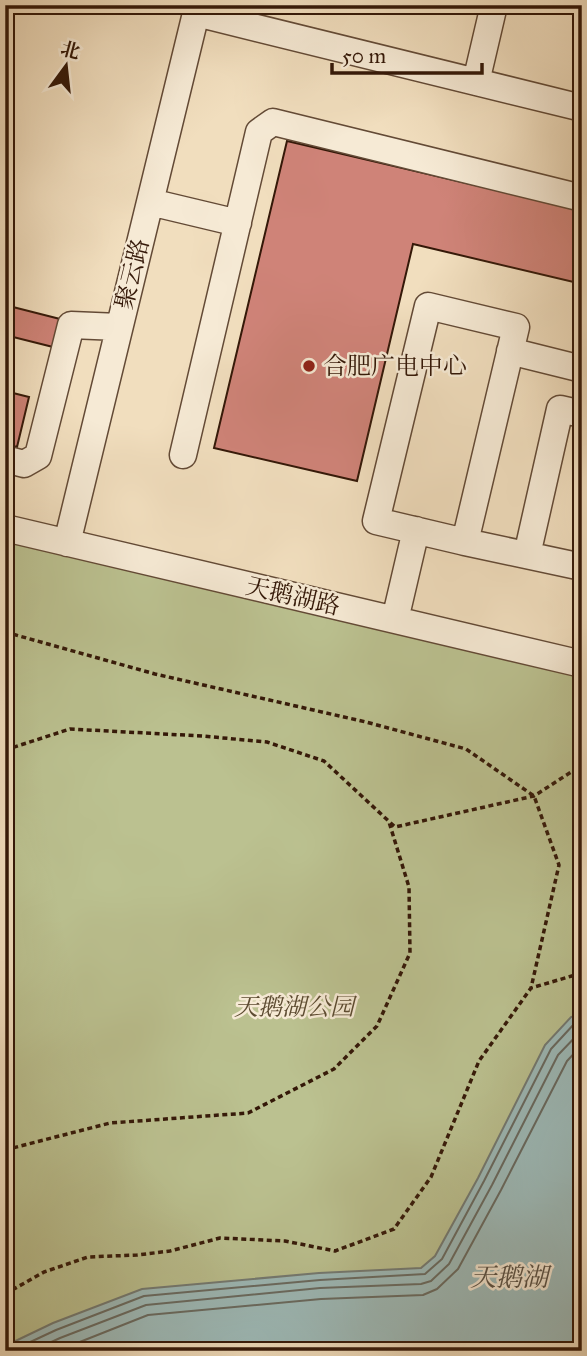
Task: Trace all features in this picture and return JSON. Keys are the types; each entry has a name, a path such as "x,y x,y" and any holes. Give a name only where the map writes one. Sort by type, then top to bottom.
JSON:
{"street":[{"path":"476,82 495,5"},
{"path":"197,9 582,108"},
{"name":"聚云路","path":"68,538 197,9"},
{"path":"183,455 259,132 273,122 582,198"},
{"path":"150,202 238,223"},
{"path":"465,542 516,327 428,306 376,521 465,542 527,555 581,563"},
{"path":"5,459 24,464 38,456 71,325 119,327"},
{"path":"510,351 582,369"},
{"path":"527,555 560,409 582,414"},
{"name":"天鹅湖路","path":"5,516 68,538 582,664"},
{"name":"天鹅湖路","path":"5,528 68,538 398,607 582,651"},
{"path":"398,607 416,530"}],"path":[{"path":"5,632 155,674 366,722 466,749 534,796 559,865 531,988 479,1061 431,1177 394,1229 335,1251 285,1241 220,1238 170,1251 88,1257 44,1272 5,1294"},
{"path":"5,750 70,729 267,742 324,761 394,827 534,796 582,765"},
{"path":"5,1150 110,1122 248,1113 334,1069 377,1026 410,953 409,887 388,820"},
{"path":"531,988 582,973"}],"green space":[{"name":"天鹅湖公园","path":"5,528 582,664 582,1351 5,1351"}],"water":[{"name":"天鹅湖","path":"582,1013 582,1351 5,1351 5,1346 53,1323 142,1289 319,1273 421,1268 435,1256 545,1045 571,1017"}],"building":[{"path":"553,5 582,5 582,12"},
{"name":"合肥广电中心","path":"287,141 582,210 582,284 413,244 357,481 214,448"},
{"path":"5,305 64,320 57,348 5,335"},
{"path":"5,391 29,397 17,447 5,444"}],"place":[{"name":"合肥广电中心","path":"309,366"}]}
